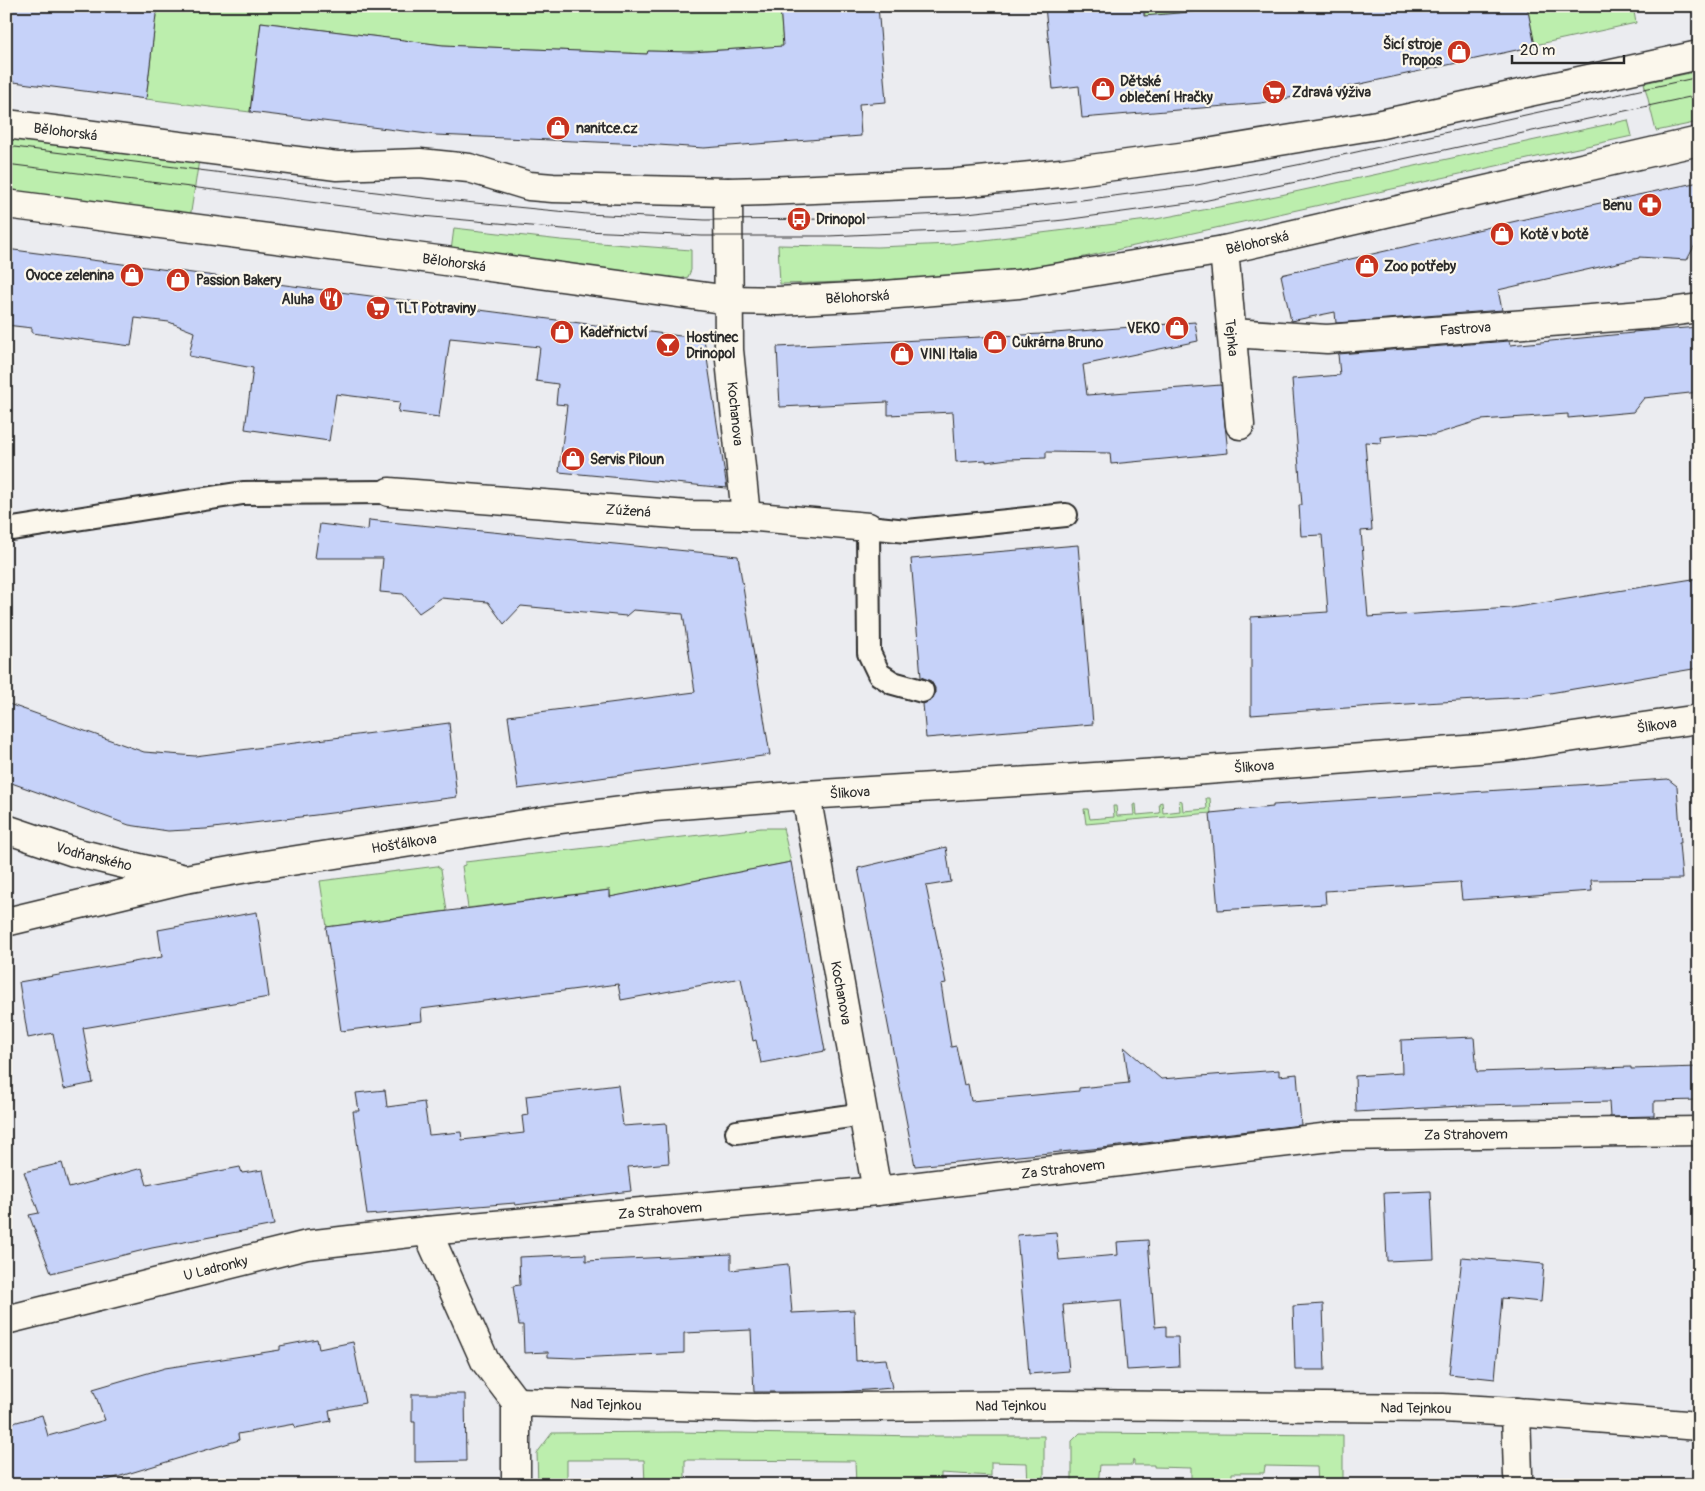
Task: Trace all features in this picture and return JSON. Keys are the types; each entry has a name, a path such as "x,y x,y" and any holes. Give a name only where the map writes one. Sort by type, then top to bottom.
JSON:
{"street":[{"name":"Bělohorská","path":"6,124 338,166 420,163 468,168 529,186 552,188 728,192 958,183 1061,173 1185,157 1377,125 1699,55"},
{"name":"Bělohorská","path":"6,204 729,300 778,300 873,296 1019,284 1224,250 1699,141"},
{"name":"Kochanova","path":"728,192 729,350 746,516"},
{"name":"Tejnka","path":"1224,250 1240,424"},
{"name":"Fastrova","path":"1232,333 1327,339 1656,314 1699,308"},
{"name":"Zúžená","path":"389,492 688,515 746,516 868,527"},
{"name":"Šlikova","path":"806,795 1206,770 1504,747 1699,719"},
{"name":"Kochanova","path":"806,795 878,1191"},
{"name":"Hošťálkova","path":"6,922 185,879 544,821 654,807 806,795"},
{"name":"Vodňanského","path":"6,829 74,852 185,879"},
{"name":"Za Strahovem","path":"427,1231 878,1191 1339,1136 1699,1130"},
{"name":"U Ladronky","path":"6,1320 307,1245 427,1231"},
{"path":"427,1231 485,1361 516,1402 516,1485"},
{"name":"Nad Tejnkou","path":"516,1402 755,1408 1068,1405 1443,1408 1699,1426"},
{"path":"1516,1412 1518,1480"}],"lane":[{"path":"6,530 243,493 389,492"},
{"path":"922,691 893,683 879,674 869,653 868,527 907,531 1066,514"},
{"path":"737,1132 864,1114"}],"green space":[{"path":"157,6 780,6 784,56 756,48 684,52 648,51 647,54 443,45 261,22 250,112 146,99"},
{"path":"1144,6 1246,6 1246,8 1146,27"},
{"path":"1527,6 1633,6 1636,23 1535,45"},
{"path":"1699,71 1699,122 1656,131 1644,83"},
{"path":"1628,120 1632,136 1039,267 974,274 780,284 778,245 877,247 951,244 1156,219 1276,196"},
{"path":"6,138 199,160 190,218 6,195"},
{"path":"454,228 561,240 691,250 691,270 688,277 679,279 451,251"},
{"path":"1206,798 1210,798 1211,813 1086,824 1084,809 1088,809 1090,819 1114,817 1113,806 1116,806 1117,816 1134,815 1133,805 1136,804 1137,815 1160,813 1159,803 1162,802 1163,813 1180,811 1179,800 1182,801 1183,811 1207,809"},
{"path":"761,828 783,828 791,862 611,897 609,890 468,908 462,866 465,865 465,862"},
{"path":"437,866 441,869 447,911 327,927 320,881"},
{"path":"675,1432 1044,1436 1044,1485 1028,1485 1027,1463 991,1462 991,1476 941,1473 941,1485 856,1485 855,1461 685,1460 685,1485 645,1485 644,1460 567,1460 567,1485 538,1485 537,1453 552,1433"},
{"path":"1080,1433 1343,1435 1343,1485 1318,1485 1317,1467 1265,1466 1264,1473 1232,1473 1232,1485 1191,1485 1191,1468 1134,1465 1133,1460 1132,1465 1100,1465 1098,1485 1072,1485 1072,1441"}],"building":[{"path":"6,6 157,6 146,99 6,81"},
{"path":"780,6 878,6 886,102 859,104 861,136 704,148 436,135 250,112 261,22 443,45 647,54 648,51 692,52 783,46"},
{"path":"1045,6 1144,6 1144,16 1258,6 1527,6 1535,46 1333,90 1261,103 1082,118 1079,86 1053,89"},
{"path":"1699,182 1699,237 1687,260 1639,257 1498,290 1502,310 1336,323 1335,312 1291,321 1281,275 1525,219"},
{"path":"6,249 704,339 727,488 559,472 567,405 556,404 558,384 536,381 540,347 450,338 439,417 398,412 400,402 336,394 329,441 245,429 253,368 189,356 194,332 169,322 135,318 131,346 32,333 32,328 6,325"},
{"path":"1195,322 1198,341 1083,365 1087,395 1221,385 1228,453 1111,464 1110,453 1046,452 1046,458 956,462 953,412 888,415 888,402 780,407 777,347 1042,334"},
{"path":"1699,327 1699,392 1644,398 1633,412 1568,418 1568,414 1481,420 1433,435 1413,434 1380,437 1381,443 1365,442 1372,530 1361,531 1368,617 1511,608 1699,578 1699,668 1526,697 1251,715 1251,617 1328,612 1322,535 1301,536 1299,505 1302,505 1292,379 1340,375 1338,354 1509,341 1510,345"},
{"path":"369,520 738,556 770,755 518,789 508,716 695,692 683,614 633,610 626,616 521,606 504,624 488,602 441,598 419,613 403,594 380,592 383,558 315,558 320,524 368,530"},
{"path":"1078,545 1093,724 926,738 923,704 932,700 935,688 931,681 921,677 911,559"},
{"path":"6,703 144,752 195,756 449,723 457,797 206,829 168,831 129,825 6,781"},
{"path":"1668,779 1677,786 1682,879 1591,880 1592,891 1462,900 1460,882 1325,891 1326,904 1218,910 1210,813 1273,807 1273,805"},
{"path":"946,847 951,882 926,886 946,983 941,984 951,1047 956,1046 964,1085 968,1084 971,1101 1079,1091 1079,1088 1129,1083 1124,1047 1161,1079 1279,1070 1279,1076 1297,1074 1301,1125 1102,1148 915,1166 858,868"},
{"path":"791,862 825,1051 761,1063 756,1040 753,1041 741,978 621,1000 618,984 421,1009 422,1021 341,1031 326,927 610,890 610,897"},
{"path":"257,912 269,997 83,1028 93,1083 64,1089 53,1033 28,1038 19,982 162,957 158,930"},
{"path":"1474,1037 1477,1072 1631,1067 1631,1069 1699,1067 1699,1100 1654,1101 1654,1116 1610,1117 1609,1102 1479,1105 1356,1112 1355,1076 1402,1073 1401,1040"},
{"path":"618,1085 623,1126 666,1123 669,1163 628,1167 631,1191 515,1205 515,1203 367,1215 353,1111 359,1111 356,1093 385,1090 387,1107 424,1102 429,1135 461,1132 462,1140 524,1133 522,1116 528,1115 526,1096"},
{"path":"62,1163 69,1188 142,1168 147,1185 240,1167 242,1173 263,1170 274,1225 152,1248 51,1273 29,1215 39,1213 24,1172"},
{"path":"1431,1191 1434,1259 1387,1261 1384,1193"},
{"path":"1056,1232 1059,1260 1118,1255 1117,1242 1148,1240 1155,1327 1166,1326 1166,1337 1178,1337 1179,1367 1127,1370 1121,1300 1063,1305 1069,1371 1029,1374 1017,1235"},
{"path":"586,1254 586,1261 731,1254 731,1270 788,1264 792,1313 854,1310 856,1361 886,1359 892,1388 841,1392 754,1392 751,1330 684,1333 684,1353 575,1358 548,1357 548,1352 524,1353 523,1325 519,1325 513,1286 520,1285 519,1257"},
{"path":"1462,1257 1544,1264 1541,1302 1502,1298 1495,1379 1449,1374"},
{"path":"1323,1304 1325,1370 1295,1370 1293,1306"},
{"path":"317,1339 319,1349 353,1342 365,1403 329,1410 331,1421 295,1428 294,1424 238,1434 239,1440 91,1485 6,1485 6,1425 42,1415 48,1436 105,1420 93,1389 165,1368 280,1350 280,1346"},
{"path":"412,1394 465,1394 466,1461 415,1462 415,1422 412,1422"}],"tram line":[{"path":"6,146 424,198 587,214 705,220 834,219 967,213 1192,186 1297,165 1699,77"},
{"path":"6,164 422,216 585,231 702,236 828,236 964,230 1064,220 1203,201 1699,95"}],"place":[{"name":"Šicí stroje Propos","path":"1459,52"},
{"name":"Dětské oblečení Hračky","path":"1103,89"},
{"name":"Zdravá výživa","path":"1274,92"},
{"name":"nanitce.cz","path":"558,128"},
{"name":"Benu","path":"1650,205"},
{"name":"Drinopol","path":"799,219"},
{"name":"Kotě v botě","path":"1502,234"},
{"name":"Zoo potřeby","path":"1367,266"},
{"name":"Ovoce zelenina","path":"132,275"},
{"name":"Passion Bakery","path":"178,280"},
{"name":"Aluha","path":"331,299"},
{"name":"TLT Potraviny","path":"378,308"},
{"name":"VEKO","path":"1177,328"},
{"name":"Kadeřnictví","path":"562,332"},
{"name":"Cukrárna Bruno","path":"995,342"},
{"name":"Hostinec Drinopol","path":"668,345"},
{"name":"VINI Italia","path":"902,354"},
{"name":"Servis Piloun","path":"573,459"}]}
